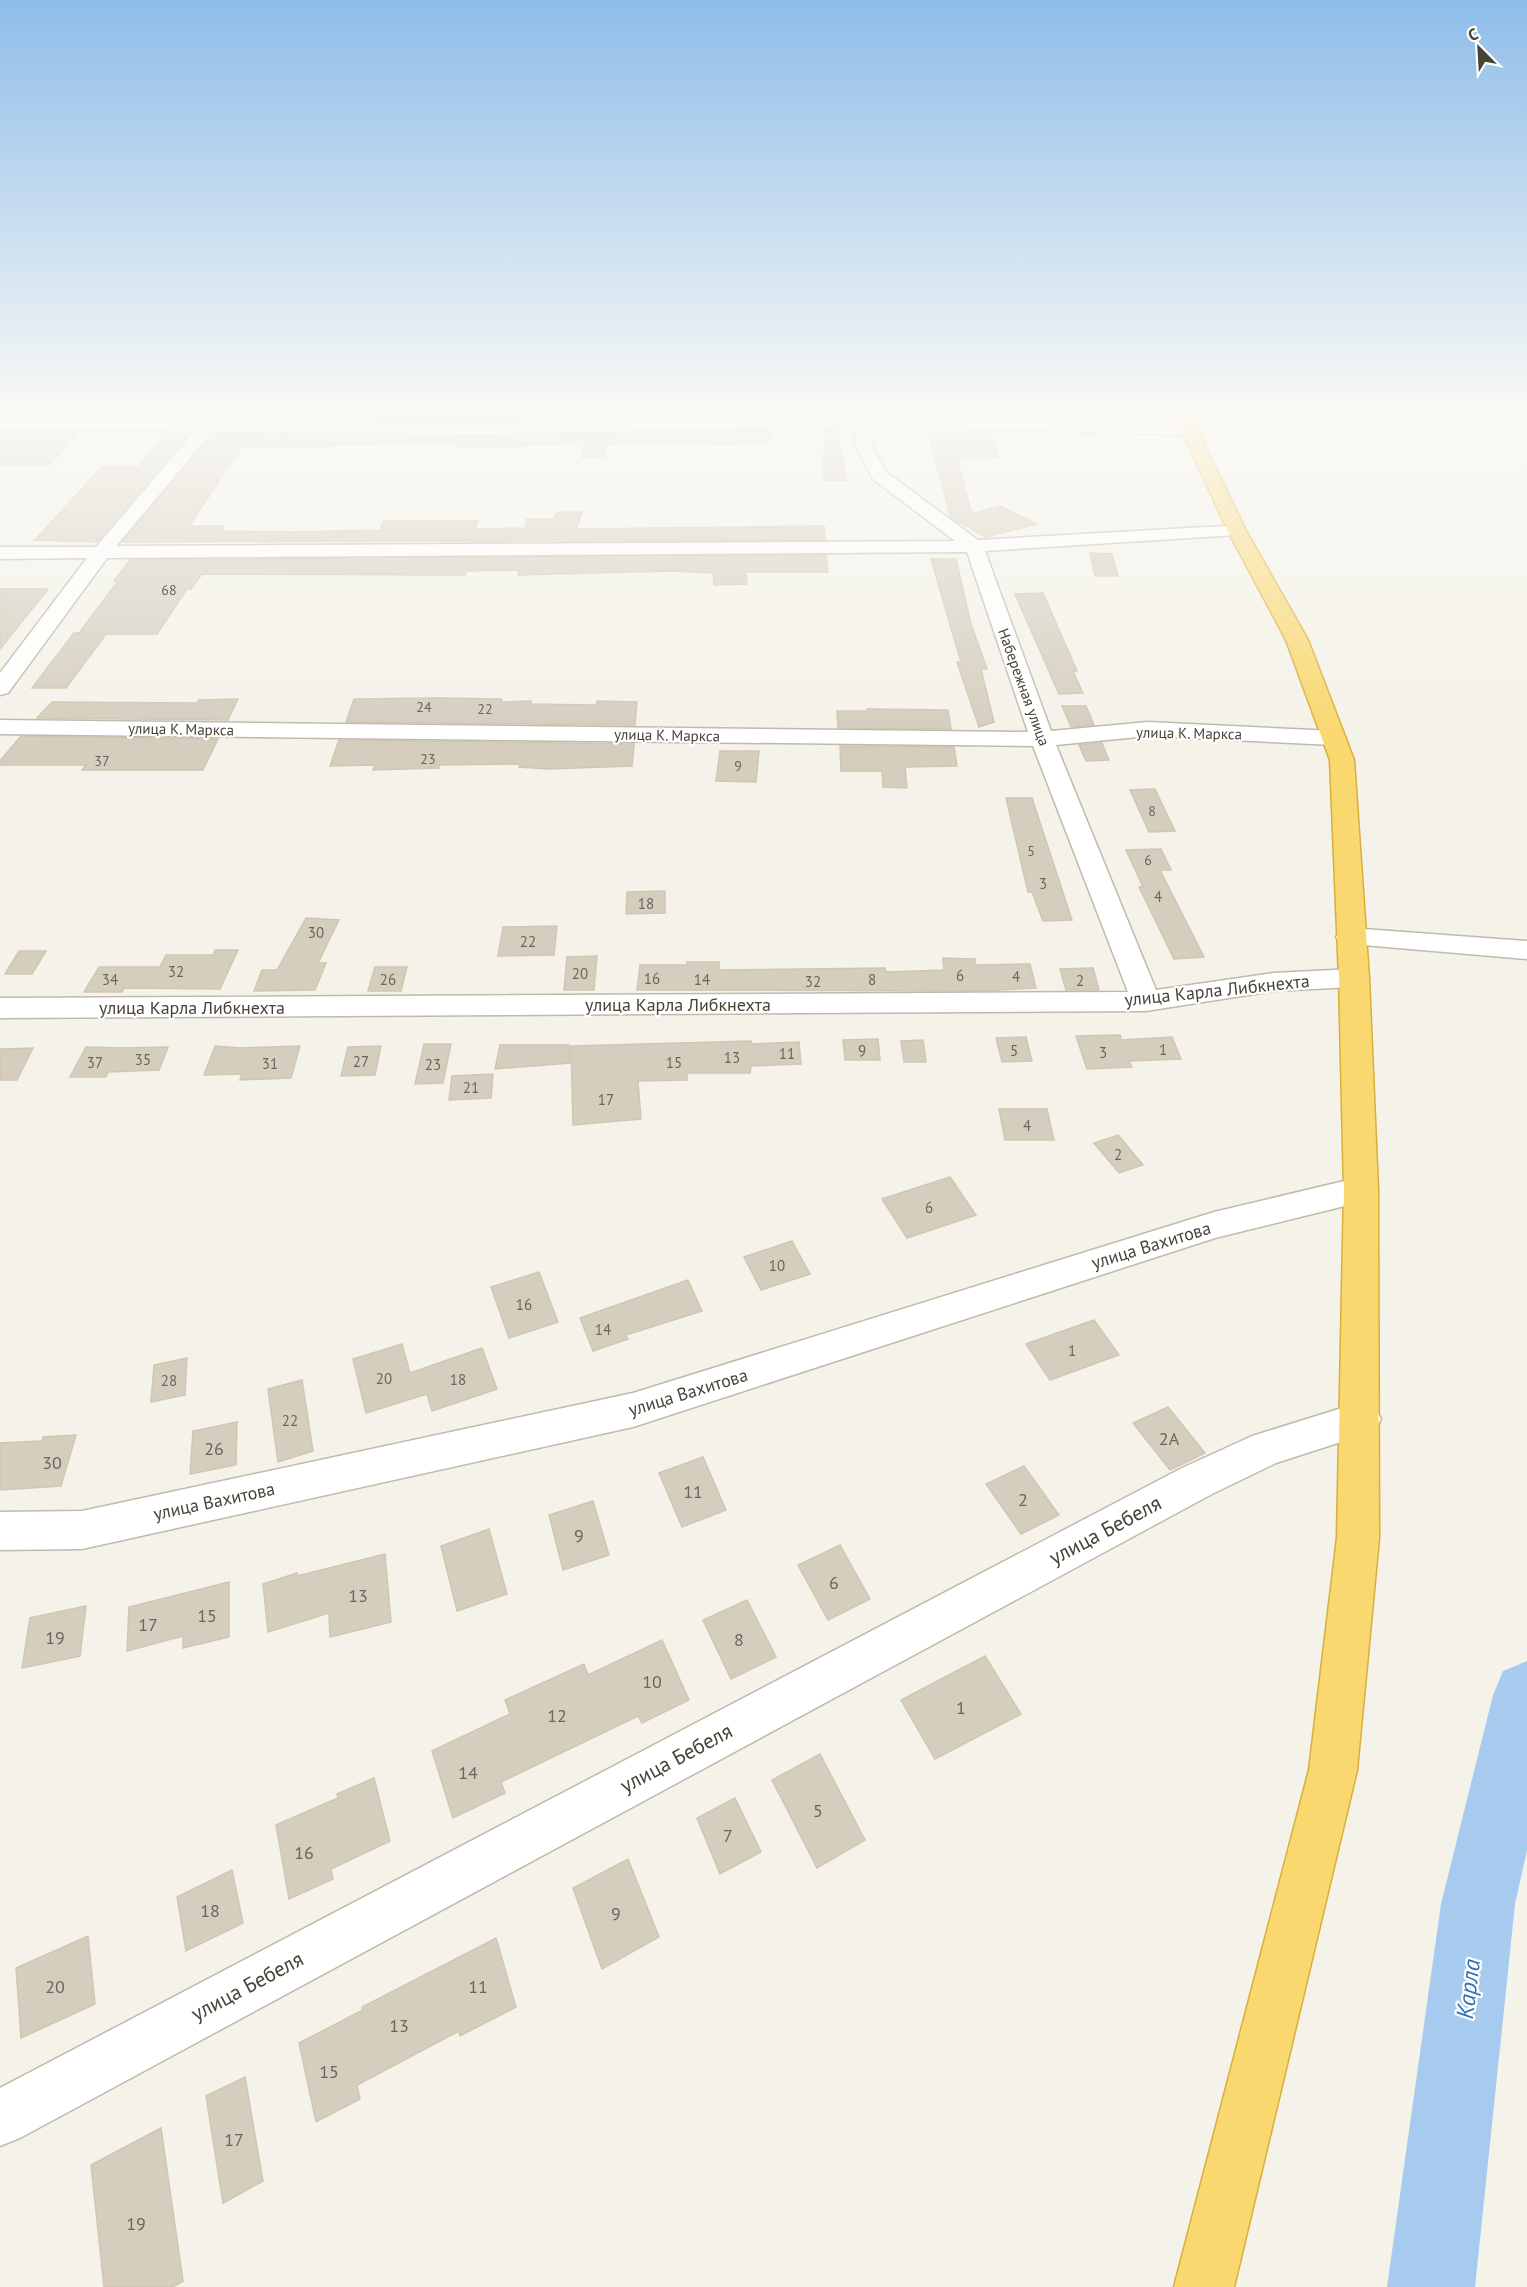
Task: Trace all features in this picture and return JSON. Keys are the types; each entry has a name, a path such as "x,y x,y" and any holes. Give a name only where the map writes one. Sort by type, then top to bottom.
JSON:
{"highway":[{"path":"1204,2287 1333,1770 1358,1538 1361,1419 1361,1191 1354,978 1342,760 1297,640 1231,519"}],"street":[{"path":"0,688 100,554 130,519"},
{"path":"938,519 974,546"},
{"path":"0,553 974,546 1236,529"},
{"name":"Набережная улица","path":"974,546 1042,739 1146,1001"},
{"name":"улица К. Маркса","path":"0,727 1042,739 1148,729 1334,738"},
{"path":"1350,937 1527,950"},
{"name":"улица Карла Либкнехта","path":"0,1008 1146,1001 1273,982 1354,978"},
{"name":"улица Вахитова","path":"0,1531 82,1530 633,1410 1214,1225 1361,1191"},
{"name":"улица Бебеля","path":"0,2118 1197,1481 1266,1449 1361,1419"}],"building":[{"path":"55,519 117,519 97,542 35,540"},
{"path":"142,519 194,519 189,526 224,526 221,531 297,532 380,530 384,521 478,521 475,529 525,528 527,519 580,519 576,529 824,526 825,540 122,542"},
{"path":"953,519 1026,519 1037,524 986,537"},
{"path":"1090,553 1112,554 1118,576 1095,576"},
{"path":"826,555 828,572 746,572 747,584 714,585 713,573 672,571 518,575 519,570 466,571 465,575 202,574 191,589 187,589 157,634 106,634 66,688 32,688 74,633 79,633 118,581 114,581 130,560"},
{"path":"931,559 956,559 971,624 987,669 981,669 994,722 979,727 957,662 961,662"},
{"path":"0,589 48,589 0,649"},
{"path":"1043,593 1077,671 1073,671 1083,693 1059,694 1015,594"},
{"path":"238,699 228,720 37,718 52,702 197,703 199,700"},
{"path":"354,699 502,699 501,702 531,701 531,704 596,705 597,701 637,702 635,725 346,722"},
{"path":"1062,706 1086,706 1094,725 1071,727"},
{"path":"867,709 948,710 951,729 838,728 837,711 867,711"},
{"path":"21,736 218,739 203,770 82,770 86,765 0,765 0,761"},
{"path":"339,740 634,744 632,766 548,769 519,767 520,764 439,765 439,768 373,770 375,765 330,766"},
{"path":"1102,743 1109,760 1086,761 1079,745"},
{"path":"840,746 954,747 957,766 905,767 907,788 883,787 882,771 841,771"},
{"path":"720,751 759,751 756,782 716,781"},
{"path":"1155,789 1175,831 1149,832 1130,790"},
{"path":"1006,798 1032,798 1072,920 1043,921 1032,892 1028,892"},
{"path":"1161,849 1171,870 1160,870 1204,957 1174,959 1139,887 1143,887 1126,850"},
{"path":"665,891 665,913 626,914 627,892"},
{"path":"306,918 339,920 318,963 326,963 315,990 254,991 262,970 277,970"},
{"path":"557,926 554,955 498,956 503,927"},
{"path":"215,950 238,950 220,989 124,988 122,992 84,992 99,967 160,967 166,955 213,955"},
{"path":"19,951 46,951 32,974 5,974"},
{"path":"597,956 594,990 564,990 567,957"},
{"path":"943,958 975,959 975,965 1030,964 1036,988 977,991 637,990 640,965 719,962 719,970 885,968 886,972 944,970"},
{"path":"375,967 407,967 401,991 368,991"},
{"path":"1093,968 1099,990 1066,990 1060,969"},
{"path":"1120,1035 1121,1040 1172,1037 1181,1059 1129,1061 1132,1067 1087,1069 1076,1036"},
{"path":"1026,1037 1032,1061 1002,1062 996,1038"},
{"path":"878,1039 880,1060 845,1060 843,1040"},
{"path":"923,1040 926,1062 904,1062 901,1041"},
{"path":"751,1041 751,1044 799,1042 801,1064 751,1066 750,1073 687,1073 687,1080 638,1081 641,1119 573,1125 571,1046"},
{"path":"424,1044 451,1044 443,1083 415,1084"},
{"path":"500,1045 569,1045 570,1063 495,1069"},
{"path":"215,1046 240,1048 300,1046 291,1078 240,1080 242,1074 204,1075"},
{"path":"381,1046 375,1075 341,1076 348,1047"},
{"path":"86,1047 168,1047 159,1070 108,1072 106,1077 70,1077"},
{"path":"33,1048 17,1080 0,1080 0,1049"},
{"path":"493,1074 491,1098 449,1100 452,1076"},
{"path":"999,1109 1047,1109 1054,1140 1005,1140"},
{"path":"1118,1135 1143,1165 1119,1173 1094,1143"},
{"path":"950,1177 976,1215 907,1238 882,1199"},
{"path":"792,1241 810,1274 761,1290 744,1257"},
{"path":"539,1272 558,1322 509,1338 491,1287"},
{"path":"688,1280 702,1311 626,1335 628,1339 593,1351 580,1318"},
{"path":"1094,1320 1119,1355 1050,1380 1026,1344"},
{"path":"402,1344 410,1373 482,1348 497,1389 432,1411 427,1394 366,1413 353,1359"},
{"path":"187,1358 185,1395 151,1402 154,1365"},
{"path":"302,1380 313,1451 278,1462 268,1389"},
{"path":"1168,1407 1205,1453 1170,1470 1133,1423"},
{"path":"237,1422 236,1465 190,1474 193,1431"},
{"path":"76,1435 61,1486 0,1490 0,1443 42,1441 43,1437"},
{"path":"703,1457 726,1510 682,1527 659,1473"},
{"path":"1024,1466 1059,1515 1021,1534 986,1484"},
{"path":"593,1501 609,1555 563,1570 549,1515"},
{"path":"489,1529 507,1594 457,1611 441,1546"},
{"path":"840,1545 870,1599 828,1620 798,1565"},
{"path":"385,1554 391,1622 330,1637 329,1613 268,1632 263,1584 297,1573 297,1576"},
{"path":"229,1582 229,1637 183,1648 183,1636 127,1651 129,1607"},
{"path":"747,1600 776,1657 731,1679 703,1620"},
{"path":"86,1606 80,1656 22,1668 30,1618"},
{"path":"662,1640 689,1700 642,1723 638,1716 501,1782 505,1793 453,1818 432,1751 510,1714 505,1700 584,1664 588,1675"},
{"path":"985,1656 1021,1714 935,1759 901,1700"},
{"path":"820,1754 865,1840 817,1868 772,1780"},
{"path":"374,1778 390,1841 331,1869 333,1879 289,1899 276,1825 338,1798 337,1794"},
{"path":"735,1798 761,1852 720,1874 697,1818"},
{"path":"628,1859 659,1937 602,1969 573,1888"},
{"path":"232,1870 243,1923 186,1951 177,1897"},
{"path":"88,1936 95,2004 21,2038 16,1968"},
{"path":"496,1938 516,2007 460,2036 459,2031 357,2085 360,2099 316,2122 299,2043 363,2010 362,2007"},
{"path":"245,2077 263,2181 223,2203 206,2096"},
{"path":"161,2128 183,2281 173,2287 104,2287 91,2165"}],"waterway":[{"name":"Карла","path":"1431,2287 1478,1904 1527,1695"}]}
